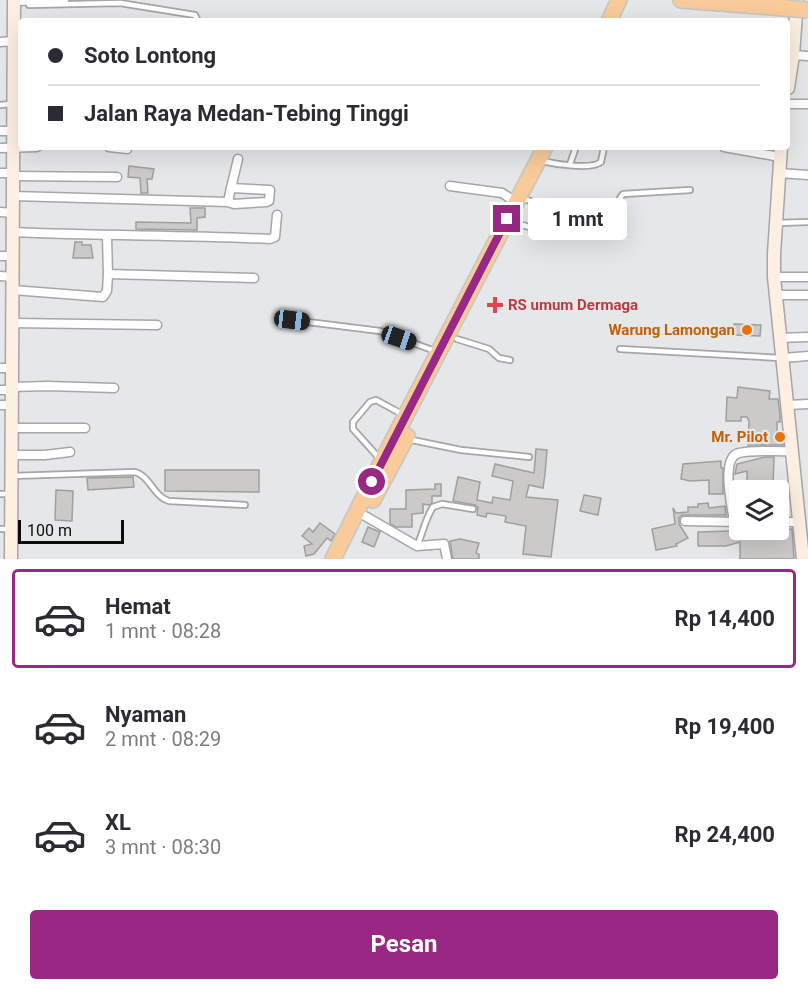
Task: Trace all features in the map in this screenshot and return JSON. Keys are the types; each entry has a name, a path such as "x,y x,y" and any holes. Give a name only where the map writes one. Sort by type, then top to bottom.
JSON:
{"highway":[{"path":"610,18 619,0"},
{"path":"618,18 627,0"},
{"path":"681,0 791,4 808,10"},
{"path":"333,559 382,461 543,156"},
{"path":"342,559 516,223 521,201"}],"street":[{"path":"11,559 5,529 5,494 12,476 12,428 6,405 5,368 13,323 6,256 13,232 13,196 9,174 14,148 12,130 17,104 14,2 64,0"},
{"path":"790,73 793,55 791,4"},
{"path":"0,42 14,41"},
{"path":"793,55 808,56"},
{"path":"790,104 808,104"},
{"path":"0,148 18,148"},
{"path":"758,150 780,152 774,277 791,451 803,501 799,522 805,544 803,559"},
{"path":"228,202 238,159"},
{"path":"779,173 808,175"},
{"path":"9,174 117,177"},
{"path":"450,186 502,193 521,201"},
{"path":"13,196 234,204 269,201 269,190 231,188"},
{"path":"0,212 13,213"},
{"path":"13,232 107,237 193,236 270,239 275,237 277,215"},
{"path":"8,281 103,297 107,291 107,237"},
{"path":"108,274 254,278"},
{"path":"774,277 808,277"},
{"path":"776,295 808,295"},
{"path":"13,323 157,325"},
{"path":"779,338 808,337"},
{"path":"783,358 808,356"},
{"path":"7,389 47,386 114,388"},
{"path":"788,405 808,404"},
{"path":"12,428 85,428"},
{"path":"729,480 728,465 731,458 740,452 791,451"},
{"path":"12,455 69,452"},
{"path":"365,516 417,546 444,544 447,559"},
{"path":"685,521 729,522"},
{"path":"789,522 799,522"}],"lane":[{"path":"14,2 120,3 195,15 196,18"},
{"path":"0,105 17,104"},
{"path":"570,164 575,150"},
{"path":"543,156 570,164 599,164 604,150"},
{"path":"521,201 567,212 611,216 618,213 620,198 623,194 690,190"},
{"path":"777,223 808,222"},
{"path":"516,223 529,227 588,233"},
{"path":"292,320 380,331 439,352"},
{"path":"457,339 489,350 499,358 510,360"},
{"path":"621,349 783,358"},
{"path":"382,461 353,429 353,422 370,402 376,400 405,417"},
{"path":"405,439 461,450 529,457"},
{"path":"12,476 135,472 141,473 162,499 245,505"},
{"path":"417,546 428,514 433,507 442,504 473,509"}],"building":[{"path":"129,166 154,169 152,179 147,179 148,193 141,193 140,178 128,177"},
{"path":"190,208 205,208 205,217 197,218 197,230 136,229 136,222 191,223"},
{"path":"75,242 91,245 93,258 73,258"},
{"name":"Warung Lamongan","path":"734,324 761,325 760,336 733,335"},
{"path":"738,387 770,391 769,399 778,399 780,422 777,422 777,437 782,437 783,445 748,445 749,421 747,417 741,417 741,421 726,421 727,397 737,398"},
{"path":"536,449 547,450 543,488 529,485 526,497 558,500 551,557 523,554 526,526 505,522 506,516 487,513 486,517 477,515 478,507 475,505 453,501 458,477 480,482 477,500 492,503 493,497 510,500 513,481 492,476 495,464 534,473"},
{"path":"774,457 773,480 747,480 747,471 735,474 737,464"},
{"path":"721,461 723,494 709,494 709,480 681,479 683,464"},
{"path":"165,470 259,470 259,492 165,491"},
{"path":"133,477 134,487 88,490 87,478"},
{"path":"435,484 441,484 441,496 432,496 432,503 423,504 423,513 412,514 412,527 396,527 390,523 390,509 406,509 406,490 435,489"},
{"path":"56,490 73,491 72,521 55,520"},
{"path":"584,495 601,498 598,515 580,511"},
{"path":"708,503 709,508 725,506 726,515 682,515 679,518 679,524 688,538 676,544 677,546 656,550 652,529 675,524 673,508 676,513 688,512 688,507 698,507 698,504"},
{"path":"320,523 335,534 331,541 327,538 314,554 306,556 304,546 312,544 302,536 309,528 313,532"},
{"path":"368,527 380,532 374,547 362,542"},
{"path":"789,529 792,529 794,559 740,559 740,542 726,546 698,546 698,532 729,531 729,540 789,540"},
{"path":"460,539 479,543 476,553 479,554 479,559 453,559 450,541"}],"place":[{"name":"RS umum Dermaga","path":"495,305"},
{"name":"Warung Lamongan","path":"747,330"},
{"name":"Mr. Pilot","path":"780,437"}],"route":[{"path":"372,482 507,219"}]}
